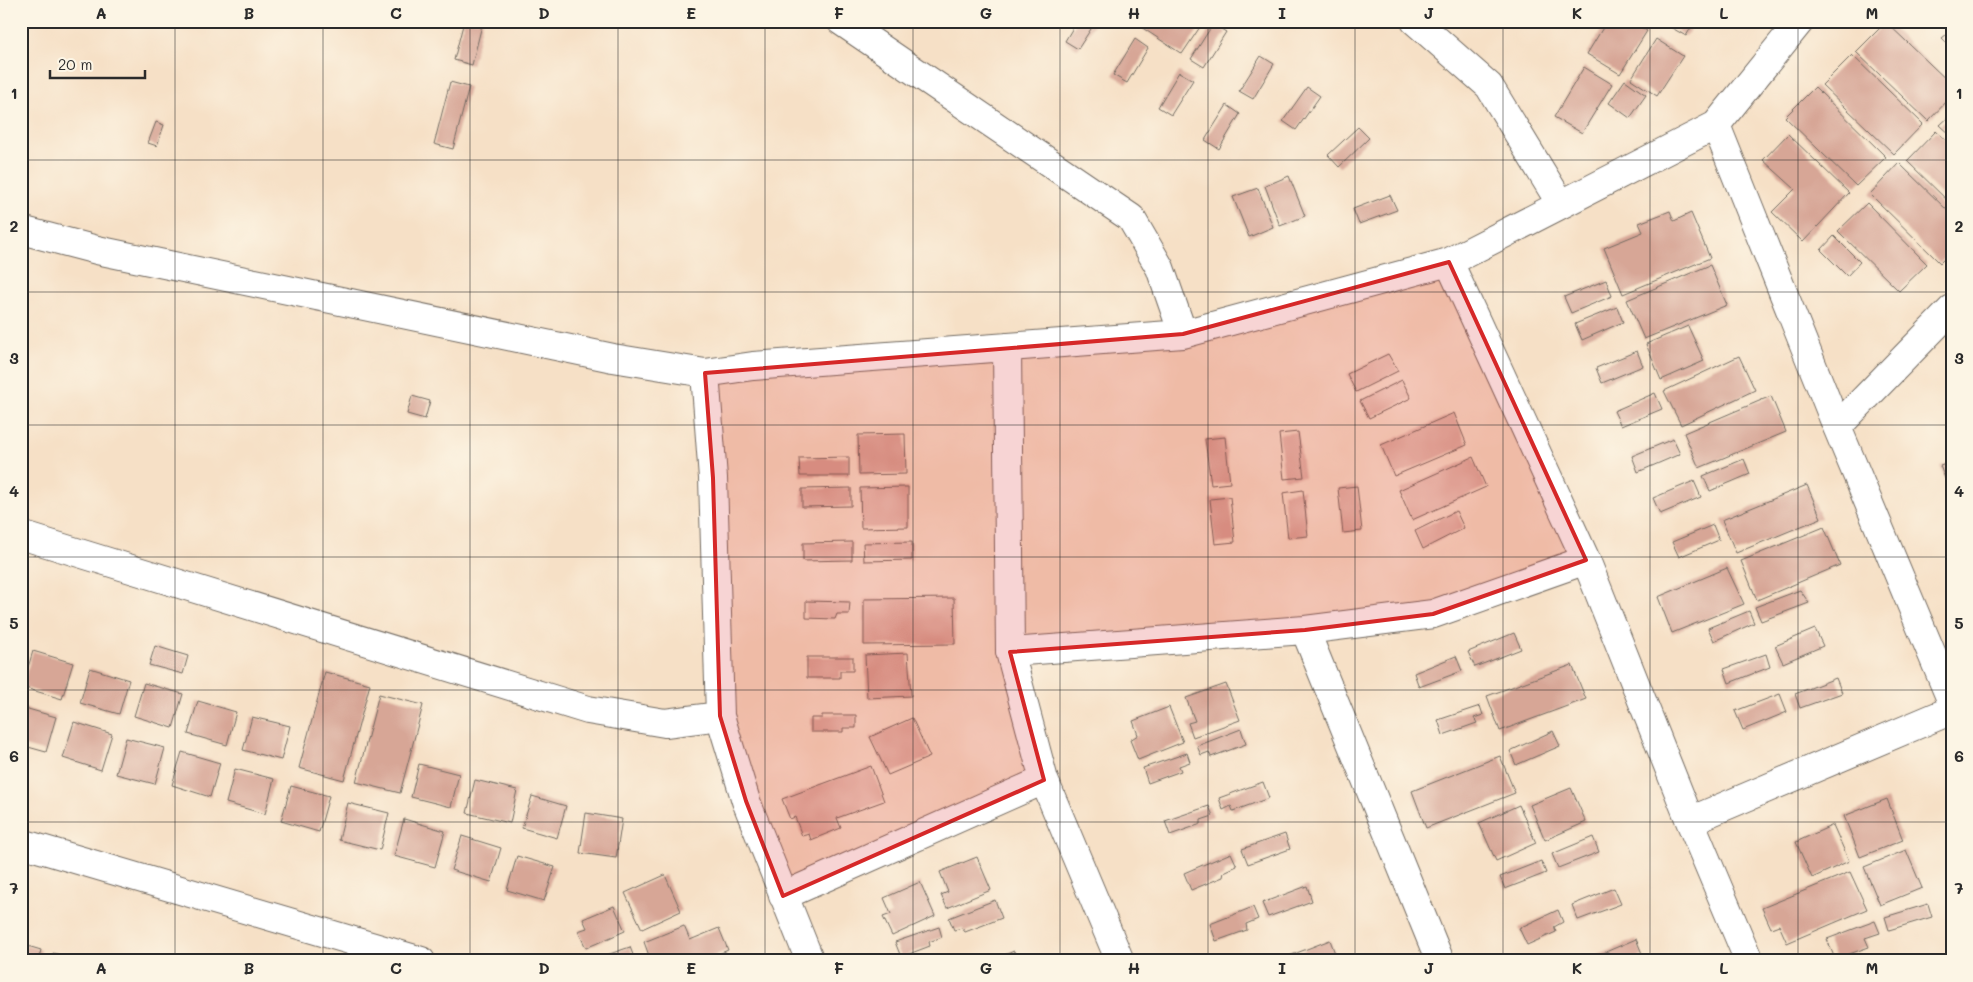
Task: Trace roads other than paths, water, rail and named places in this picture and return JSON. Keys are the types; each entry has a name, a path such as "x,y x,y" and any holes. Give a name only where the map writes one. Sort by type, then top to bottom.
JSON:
{"street":[{"path":"841,21 1131,218 1160,268 1183,334"},
{"path":"1415,21 1489,86 1561,204"},
{"path":"21,230 97,250 584,352 705,373 753,366 1183,334 1449,262 1716,124 1800,21"},
{"path":"1716,124 1837,427 1952,702"},
{"path":"1449,262 1586,560 1690,821 1749,961"},
{"path":"1837,427 1952,309"},
{"path":"1008,347 1010,652 1044,780 1120,961"},
{"path":"705,373 713,478 720,716 746,801 810,961"},
{"path":"21,535 588,710 665,723 720,716"},
{"path":"1010,652 1304,630 1433,614 1586,560"},
{"path":"1304,630 1440,961"},
{"path":"1690,821 1952,710"},
{"path":"783,896 1044,780"},
{"path":"21,843 420,961"}]}
